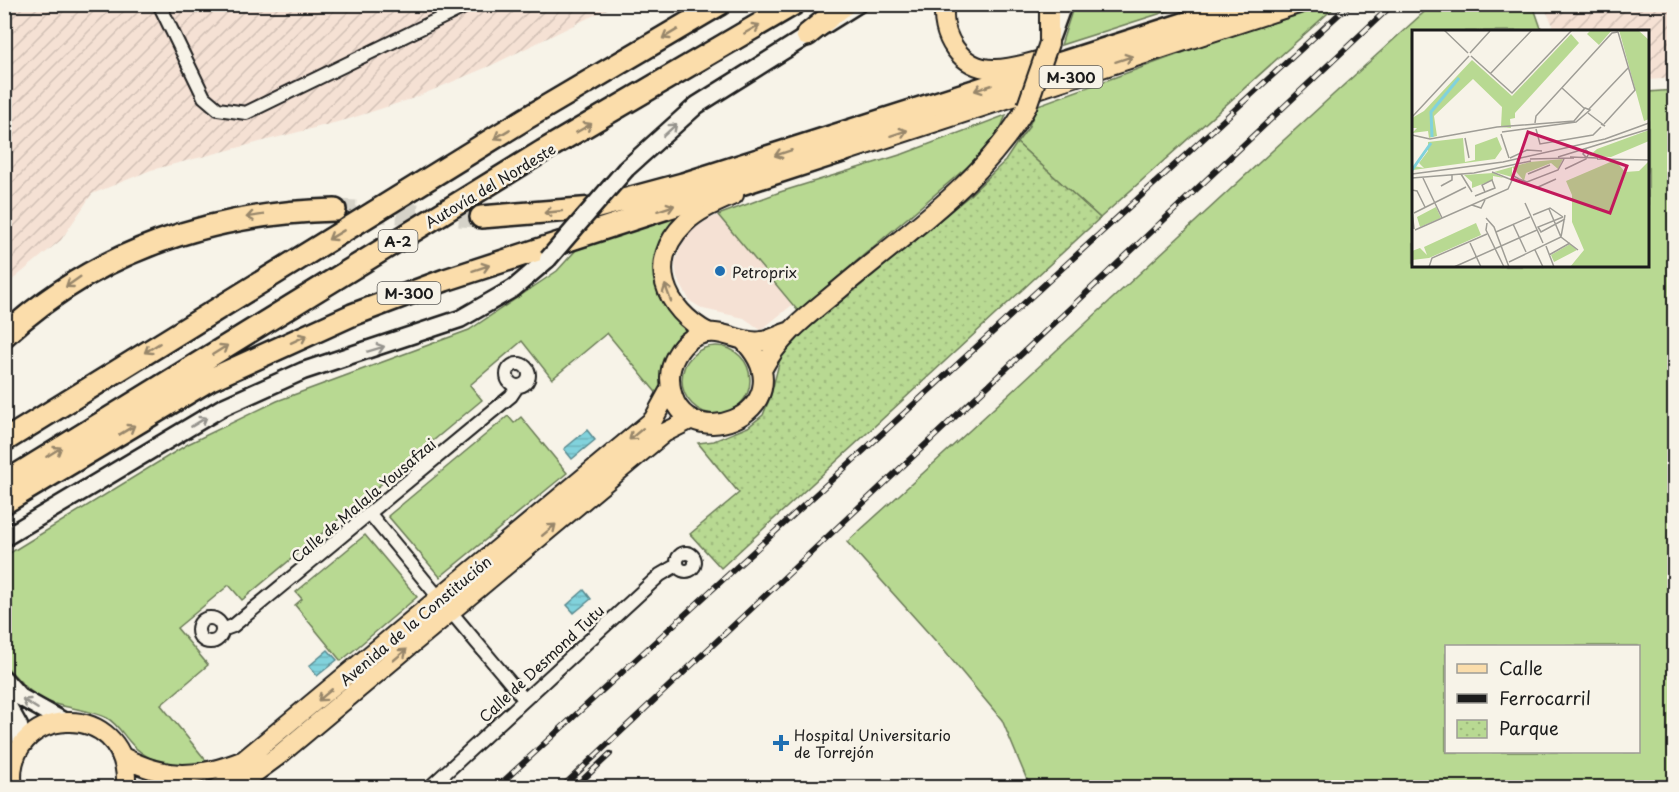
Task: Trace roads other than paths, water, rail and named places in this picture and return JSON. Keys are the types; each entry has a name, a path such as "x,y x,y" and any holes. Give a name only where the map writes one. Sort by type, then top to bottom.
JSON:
{"highway":[{"name":"A-2","path":"4,441 505,132 720,4"},
{"name":"Autovía del Nordeste","path":"4,483 543,152 794,4"},
{"path":"807,35 845,4"},
{"name":"M-300","path":"481,217 594,208 683,184 1199,19"},
{"name":"M-300","path":"4,503 209,380 352,315 445,280 843,151"},
{"path":"4,336 30,312 81,276 131,251 184,232 237,219 287,211 334,210"}],"main road":[{"path":"945,4 944,26 950,43 963,58 977,66 993,70 1018,66 1199,19"},
{"path":"762,370 770,355 788,332 963,185 1000,148 1027,106 1050,40 1048,4"},
{"name":"M-300","path":"1199,19 1245,4"},
{"name":"M-300","path":"843,151 1298,4"},
{"path":"709,333 686,319 670,301 662,274 668,246 685,222 711,205 843,151"},
{"path":"743,340 755,353 762,370 762,388 755,404 743,417 727,424 709,425 692,419 682,411 670,389 670,370 677,352 691,339 709,333 726,333 743,340 762,341 788,332"},
{"name":"Avenida de la Constitución","path":"218,788 247,781 278,756 653,420 664,404 670,389"},
{"name":"Avenida de la Constitución","path":"123,757 138,765 171,775 213,770 244,760 664,433 692,419"},
{"path":"13,788 13,762 21,744 43,727 63,721 79,721 96,727 110,738 123,757 126,788"}],"street":[{"path":"159,4 204,97 218,109 246,113 470,4"},
{"path":"4,538 223,407 303,371 460,319 514,288 548,259 626,169 698,105 858,4"},
{"path":"1050,40 1063,4"},
{"name":"Calle de Malala Yousafzai","path":"222,630 232,627 370,514 511,396 517,387"},
{"path":"370,514 524,699"},
{"name":"Calle de Desmond Tutu","path":"429,788 660,575 676,565"},
{"path":"4,679 20,697 63,721"},
{"path":"4,699 19,726 21,744"}],"water":[{"path":"587,430 595,440 572,459 564,449"},
{"path":"584,590 591,599 574,613 567,605"},
{"path":"328,650 337,660 317,676 309,666"}],"tunnel":[{"path":"335,210 481,217"}],"railway":[{"path":"496,788 1350,4"},
{"path":"561,788 1393,4"},
{"path":"574,788 610,754"}],"place":[{"name":"Petroprix","path":"720,271"},
{"name":"Hospital Universitario de Torrejón","path":"781,743"}]}
